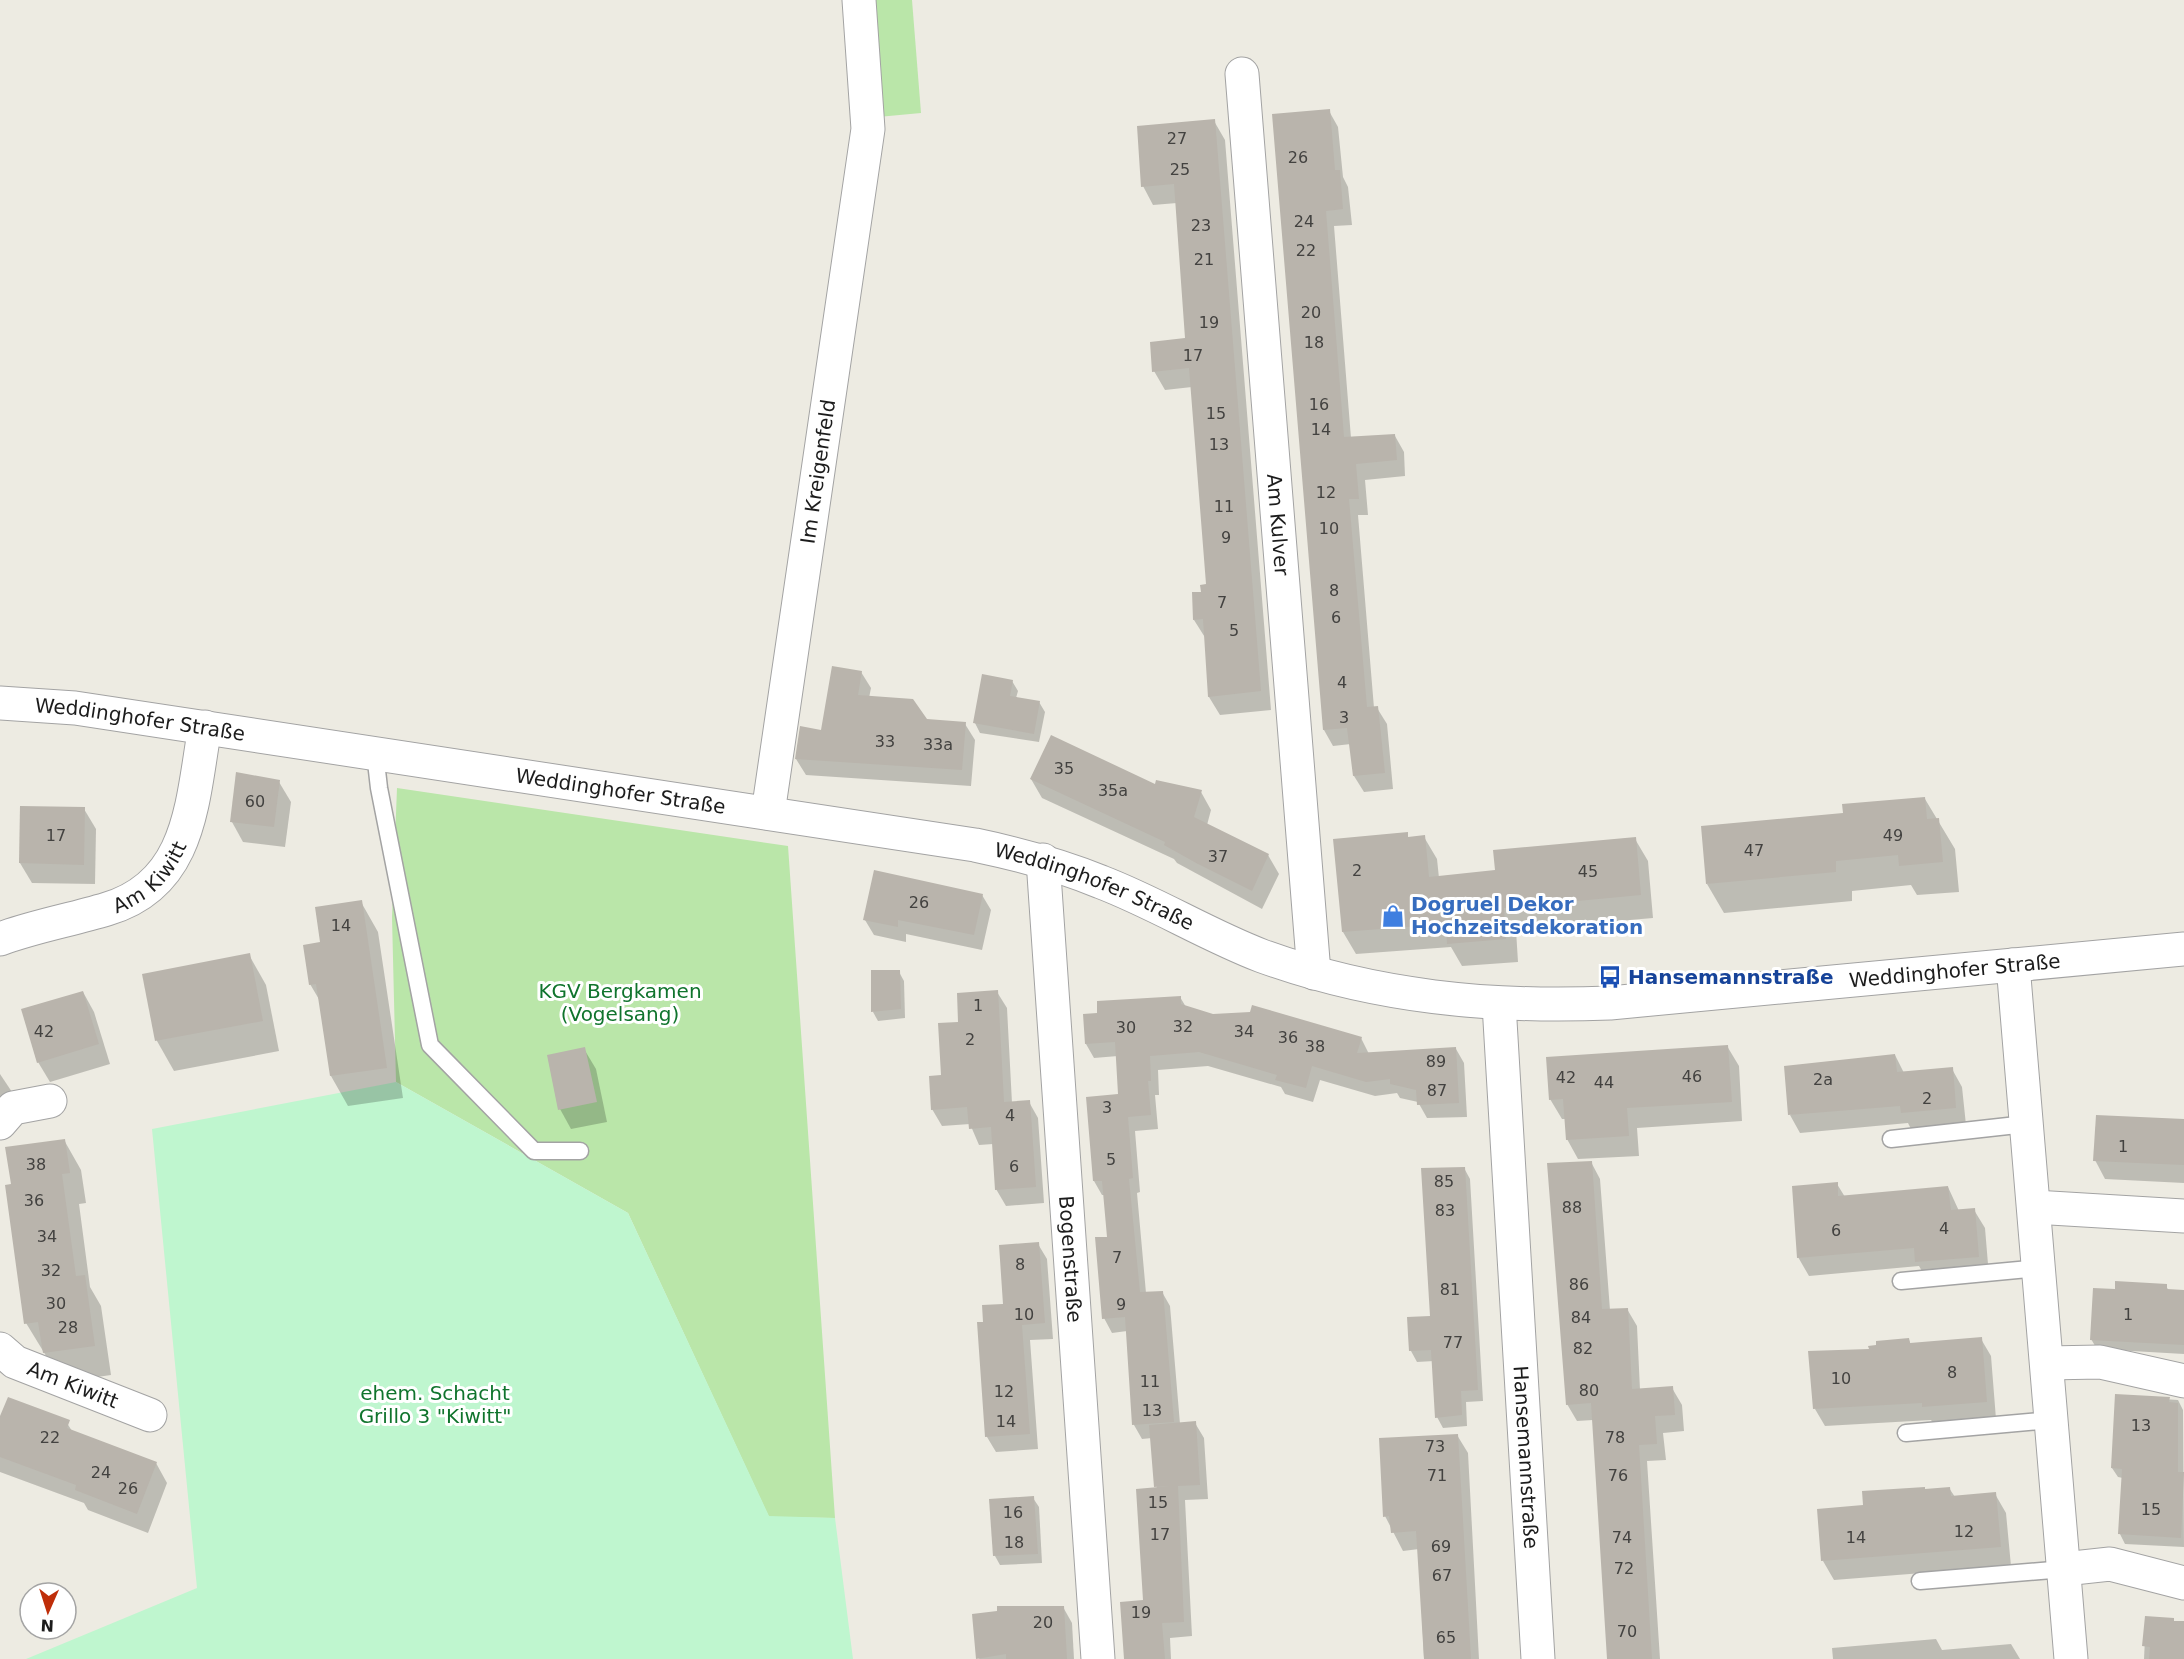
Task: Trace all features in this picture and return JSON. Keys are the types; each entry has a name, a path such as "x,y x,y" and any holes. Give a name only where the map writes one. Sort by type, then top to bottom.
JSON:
{"street":[{"name":"Im Kreigenfeld","path":"768,813 868,129 860,0"},
{"name":"Am Kulver","path":"1242,74 1314,973"},
{"name":"Weddinghofer Straße","path":"0,703 75,708 975,845 1043,860 1102,882 1259,955 1314,973 1399,993 1452,1001 1553,1005 1610,1003 2184,949"},
{"name":"Am Kiwitt","path":"0,939 29,928 108,909 133,898 155,884 171,863 190,818 205,727"},
{"name":"Bogenstraße","path":"1043,860 1098,1659"},
{"path":"2013,965 2071,1659"},
{"name":"Hansemannstraße","path":"1498,1004 1538,1659"},
{"path":"0,1123 13,1108 50,1101"},
{"path":"2034,1207 2184,1216"},
{"name":"Am Kiwitt","path":"0,1349 15,1362 150,1415"},
{"path":"2047,1363 2100,1362 2184,1381"},
{"path":"2064,1569 2110,1564 2184,1583"}],"lane":[{"path":"375,753 379,788 430,1045 534,1151 580,1151"},
{"path":"1891,1139 2026,1124"},
{"path":"1901,1281 2039,1268"},
{"path":"1906,1433 2051,1420"},
{"path":"1920,1581 2064,1569"}],"green space":[{"path":"869,0 912,0 921,113 878,117"},
{"name":"KGV Bergkamen (Vogelsang)","path":"397,788 788,846 835,1518 769,1517 628,1213 396,1082 392,917"},
{"name":"ehem. Schacht Grillo 3 \"Kiwitt\"","path":"396,1082 628,1213 769,1516 835,1518 853,1659 26,1659 69,1641 78,1641 78,1637 197,1588 152,1129"}],"building":[{"path":"1330,109 1335,170 1340,170 1343,209 1326,211 1344,437 1395,434 1397,460 1356,464 1359,499 1349,499 1367,707 1378,706 1385,773 1353,776 1347,728 1323,730 1272,114"},
{"path":"1215,119 1261,691 1208,697 1203,619 1193,620 1192,592 1201,592 1200,585 1206,584 1189,368 1152,372 1150,342 1185,338 1174,184 1141,187 1137,126"},
{"path":"832,666 862,671 858,695 913,699 927,719 966,722 962,770 795,759 800,726 821,730"},
{"path":"982,674 1013,680 1010,696 1040,701 1034,734 973,723"},
{"path":"1051,735 1155,784 1156,780 1202,790 1194,817 1269,854 1252,891 1164,845 1165,842 1030,779"},
{"path":"236,772 280,780 274,827 230,822"},
{"path":"1925,797 1927,819 1939,818 1943,862 1899,866 1898,855 1836,861 1836,872 1706,884 1701,826 1843,813 1842,804"},
{"path":"20,806 85,807 84,865 19,863"},
{"path":"1408,832 1408,837 1425,835 1429,877 1495,870 1493,850 1636,837 1641,895 1504,908 1506,939 1447,944 1446,924 1342,932 1333,839"},
{"path":"874,870 983,894 974,935 898,920 898,927 863,920"},
{"path":"362,900 387,1068 330,1076 316,984 309,985 303,945 320,942 315,907"},
{"path":"250,953 263,1021 155,1041 142,974"},
{"path":"871,970 900,970 901,1009 871,1012"},
{"path":"998,990 1004,1102 1030,1100 1036,1187 995,1190 991,1127 969,1129 967,1107 931,1110 929,1076 941,1075 938,1023 958,1022 957,993"},
{"path":"83,991 99,1044 37,1063 21,1009"},
{"path":"1181,996 1181,1004 1213,1014 1250,1012 1252,1005 1362,1037 1357,1053 1456,1047 1459,1103 1417,1105 1416,1090 1390,1084 1390,1079 1366,1082 1312,1066 1306,1088 1275,1080 1277,1075 1199,1052 1150,1056 1151,1081 1148,1081 1151,1115 1128,1117 1133,1178 1129,1179 1140,1292 1163,1291 1174,1422 1132,1425 1125,1317 1102,1319 1095,1237 1107,1237 1102,1181 1093,1181 1086,1097 1118,1094 1115,1042 1085,1044 1083,1014 1097,1013 1097,1001"},
{"path":"1728,1045 1732,1102 1627,1108 1629,1136 1566,1140 1563,1099 1549,1100 1546,1057"},
{"path":"585,1047 597,1102 558,1110 547,1055"},
{"path":"1895,1054 1897,1072 1953,1067 1956,1108 1901,1113 1900,1106 1788,1115 1784,1066"},
{"path":"2096,1115 2184,1119 2184,1165 2093,1161"},
{"path":"65,1139 70,1173 62,1174 76,1276 85,1275 95,1346 43,1353 38,1322 24,1324 5,1185 11,1184 5,1147"},
{"path":"1592,1161 1602,1309 1628,1308 1632,1389 1673,1386 1675,1415 1655,1416 1657,1444 1639,1445 1652,1659 1607,1659 1591,1403 1566,1405 1547,1163"},
{"path":"1465,1167 1478,1390 1461,1391 1462,1415 1435,1418 1431,1350 1409,1351 1408,1335 1407,1317 1430,1316 1421,1168"},
{"path":"1838,1182 1838,1196 1948,1186 1951,1210 1975,1208 1979,1257 1915,1262 1914,1248 1797,1258 1792,1186"},
{"path":"1039,1242 1045,1323 1022,1325 1030,1434 985,1437 977,1322 983,1322 982,1305 1003,1304 999,1245"},
{"path":"2115,1281 2167,1284 2167,1289 2184,1290 2184,1345 2090,1340 2093,1288 2115,1289"},
{"path":"1982,1337 1987,1402 1922,1407 1922,1403 1813,1409 1808,1351 1869,1349 1868,1346 1876,1345 1876,1341 1909,1338 1910,1343"},
{"path":"2115,1394 2170,1397 2169,1402 2178,1403 2178,1472 2184,1472 2181,1538 2118,1534 2122,1469 2111,1468"},
{"path":"8,1397 70,1420 67,1428 157,1462 137,1514 75,1490 76,1485 0,1457 0,1416"},
{"path":"1196,1421 1200,1485 1178,1486 1184,1622 1162,1623 1165,1659 1124,1659 1120,1602 1143,1600 1136,1489 1170,1486 1154,1487 1149,1425"},
{"path":"1458,1434 1471,1659 1424,1659 1416,1531 1391,1533 1389,1516 1383,1517 1379,1438"},
{"path":"1925,1487 1925,1489 1950,1487 1951,1496 1996,1492 2001,1547 1821,1561 1817,1509 1863,1505 1862,1491"},
{"path":"1034,1496 1038,1554 993,1556 989,1499"},
{"path":"997,1606 1064,1606 1067,1659 1006,1659 1006,1654 976,1659 972,1614 997,1611"},
{"path":"2145,1616 2184,1621 2184,1659 2149,1659 2150,1647 2142,1646"}],"place":[{"name":"Dogruel Dekor Hochzeitsdekoration","path":"1393,916"},
{"name":"Hansemannstraße","path":"1610,977"}]}
